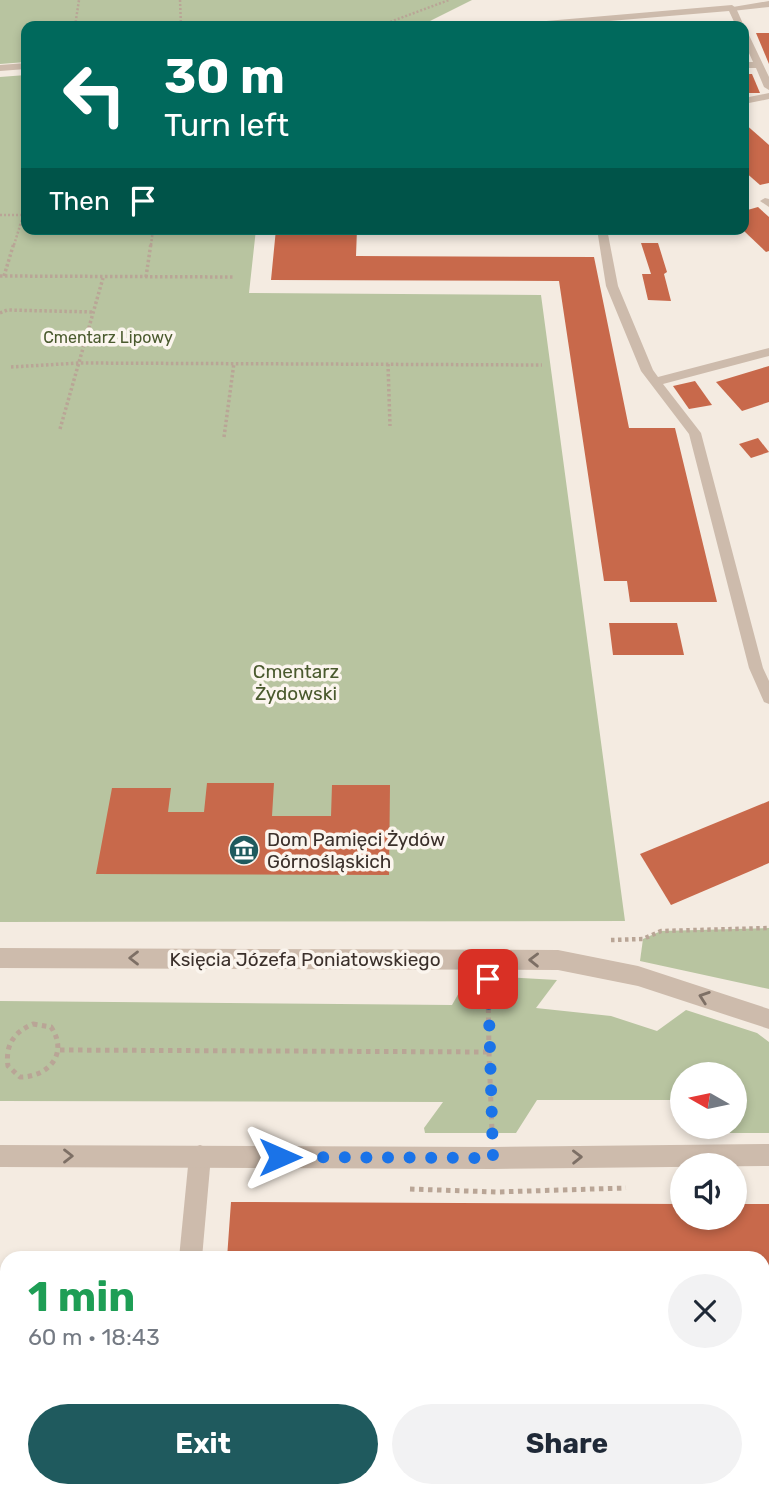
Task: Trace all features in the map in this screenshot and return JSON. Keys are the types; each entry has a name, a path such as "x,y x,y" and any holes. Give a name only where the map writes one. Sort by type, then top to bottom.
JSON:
{"street":[{"path":"732,8 769,4"},
{"name":"Księcia Józefa Poniatowskiego","path":"0,958 558,960 597,964 631,972 769,1019"},
{"path":"0,1156 493,1158 769,1155"},
{"path":"191,1251 200,1156"}],"lane":[{"path":"581,21 732,8 738,21"},
{"path":"749,44 769,88"},
{"path":"749,65 759,65"},
{"path":"0,68 21,66"},
{"path":"749,100 769,96"},
{"path":"603,235 612,286 647,371 695,433 756,668 769,698"},
{"path":"656,382 769,352"}],"path":[{"path":"76,21 79,0"},
{"path":"180,0 181,21"},
{"path":"392,21 449,0"},
{"path":"0,215 21,215"},
{"path":"21,226 2,276 235,277"},
{"path":"146,277 152,235"},
{"path":"60,429 103,278"},
{"path":"0,313 7,310 94,312"},
{"path":"11,367 79,363 542,365"},
{"path":"224,437 234,363"},
{"path":"388,364 390,425"},
{"path":"488,979 493,1158"},
{"path":"33,1024 51,1027 60,1041 60,1050 52,1066 37,1076 28,1078 20,1076 8,1066 3,1050 16,1033 33,1024"},
{"path":"60,1050 489,1052"}],"green space":[{"path":"0,0 472,0 430,21 21,21 21,62 0,64"},
{"name":"Cmentarz Żydowski","path":"21,75 21,235 255,235 249,293 541,295 625,921 0,922 0,77"},
{"path":"769,928 769,989 640,961 643,939 661,931"},
{"path":"469,975 557,980 536,1008 611,1016 657,1031 686,1010 757,1033 769,1042 769,1133 747,1133 747,1062 670,1062 670,1100 537,1100 516,1133 425,1133 424,1128 443,1102 0,1101 0,1001 452,1005"}],"building":[{"path":"756,33 769,33 769,64"},
{"path":"749,74 752,74 760,93 749,93"},
{"path":"749,127 769,145 769,183 760,185 749,175"},
{"path":"758,207 769,217 769,251 766,252 748,235 749,210"},
{"path":"275,235 357,235 356,256 594,257 629,428 675,428 717,602 630,602 627,581 604,581 559,281 271,280"},
{"path":"641,243 658,243 667,272 664,274 671,301 648,300 642,274 651,274"},
{"path":"769,366 769,402 742,411 716,382"},
{"path":"695,381 712,405 689,409 673,386"},
{"path":"758,438 769,452 751,458 739,444"},
{"path":"609,623 677,623 684,655 613,655"},
{"path":"207,783 274,783 272,816 331,816 332,785 390,785 389,875 96,874 112,788 171,788 168,812 204,812"},
{"path":"769,801 769,863 671,905 640,854"},
{"path":"231,1202 670,1204 670,1230 747,1230 747,1204 769,1204 769,1251 228,1251"}],"place":[{"name":"Dom Pamięci Żydów Górnośląskich","path":"244,850"}],"route":[{"path":"280,1157 493,1158 488,979"}],"park label":[{"name":"Cmentarz Lipowy","path":"108,337"}]}
